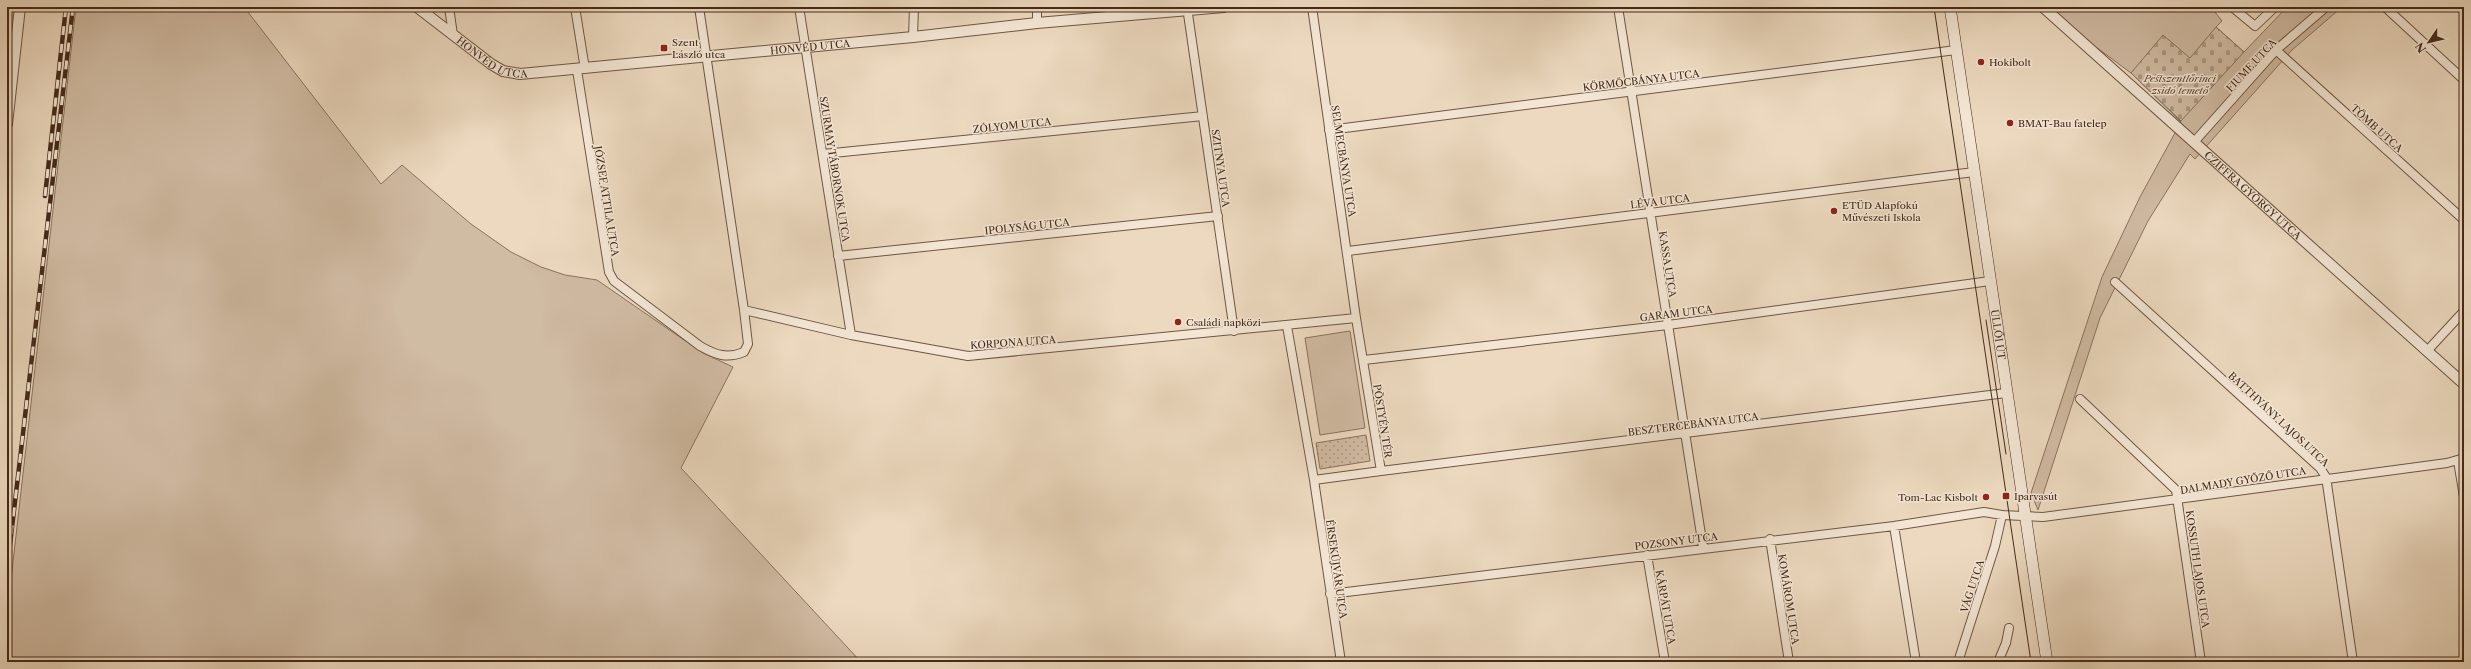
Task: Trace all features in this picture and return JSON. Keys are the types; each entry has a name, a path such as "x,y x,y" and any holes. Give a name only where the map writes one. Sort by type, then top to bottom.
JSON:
{"main road":[{"name":"ÜLLŐI ÚT","path":"1950,7 2024,516 2047,662"}],"street":[{"path":"7,124 20,7"},
{"name":"HONVÉD UTCA","path":"417,7 491,64 503,71 526,74 581,70 806,46 913,37 1037,23 1224,7"},
{"path":"449,7 453,34"},
{"name":"JÓZSEF ATTILA UTCA","path":"575,7 581,70 605,257 609,272 614,281 700,346 721,355 735,356 744,352 748,344 744,310"},
{"path":"699,7 744,310"},
{"name":"SZURMAY TÁBORNOK UTCA","path":"799,7 851,335"},
{"path":"913,37 914,7"},
{"path":"1037,7 1037,23"},
{"name":"SELMECBÁNYA UTCA","path":"1312,7 1348,251 1356,318"},
{"name":"KASSA UTCA","path":"1618,7 1684,435 1703,547"},
{"name":"CZIFFRA GYÖRGY UTCA","path":"2043,7 2195,141 2464,384"},
{"path":"2232,7 2255,26 2275,7"},
{"name":"FIUME UTCA","path":"2195,141 2276,50 2326,7"},
{"path":"2385,7 2464,80"},
{"name":"SZITNYA UTCA","path":"1187,9 1234,331"},
{"name":"KÖRMÖCBÁNYA UTCA","path":"1329,130 1956,50"},
{"name":"TÖMB UTCA","path":"2276,50 2464,220"},
{"name":"ZÓLYOM UTCA","path":"823,154 1203,116"},
{"name":"LÉVA UTCA","path":"1348,251 1974,172"},
{"name":"IPOLYSÁG UTCA","path":"838,256 1218,216"},
{"name":"GARAM UTCA","path":"1364,360 1668,325 1990,281"},
{"name":"BATTHYÁNY LAJOS UTCA","path":"2115,282 2320,468 2326,477 2353,662"},
{"name":"KORPONA UTCA","path":"744,310 851,335 954,355 986,356 1287,326"},
{"path":"2428,350 2464,311"},
{"path":"1314,480 1287,326 1356,318"},
{"name":"PÖSTYÉN TÉR","path":"1314,480 1381,471 1356,318"},
{"name":"BESZTERCEBÁNYA UTCA","path":"1381,471 1684,435 2006,393"},
{"name":"KOSSUTH LAJOS UTCA","path":"2080,399 2176,490 2201,662"},
{"path":"2461,459 2464,497"},
{"name":"DALMADY GYŐZŐ UTCA","path":"2024,516 2039,518 2178,500 2326,477 2461,459"},
{"name":"ÉRSEKÚJVÁR UTCA","path":"1314,480 1341,662"},
{"name":"POZSONY UTCA","path":"1330,594 1703,547 1894,526 1984,512 2002,516 2024,516"},
{"name":"VÁG UTCA","path":"1958,662 1995,546 2002,516"},
{"path":"1894,526 1916,662"},
{"name":"KOMÁROM UTCA","path":"1770,539 1789,662"},
{"name":"KÁRPÁT UTCA","path":"1647,555 1665,662"},
{"path":"1998,662 2006,643 2009,628"}],"green space":[{"path":"76,7 244,7 381,184 402,165 471,224 511,252 541,267 565,275 597,280 703,353 733,367 681,468 861,662 7,662 7,615"},
{"path":"2042,7 2211,7 2222,21 2216,27 2244,52 2287,7 2342,7 2292,50 2195,159 2190,154 2148,221 2100,318 2038,510 2031,493 2102,277 2140,197 2181,122 2131,73"},
{"name":"Pestszentlőrinci zsidó temető","path":"2216,27 2244,52 2181,121 2131,73 2163,35 2190,58"},
{"path":"1350,331 1365,428 1320,435 1305,338"},
{"path":"1366,435 1370,461 1320,469 1316,443"}],"tram line":[{"path":"1934,7 2031,662"},
{"path":"1986,320 2006,454"}],"railway":[{"path":"45,196 66,7"},
{"path":"7,570 73,7"}],"place":[{"name":"Szent László utca","path":"664,48"},
{"name":"Hokibolt","path":"1981,62"},
{"name":"BMAT-Bau fatelep","path":"2010,123"},
{"name":"ETÜD Alapfokú Művészeti Iskola","path":"1834,211"},
{"name":"Családi napközi","path":"1178,322"},
{"name":"Iparvasút","path":"2006,496"},
{"name":"Tom-Lac Kisbolt","path":"1986,497"}]}
